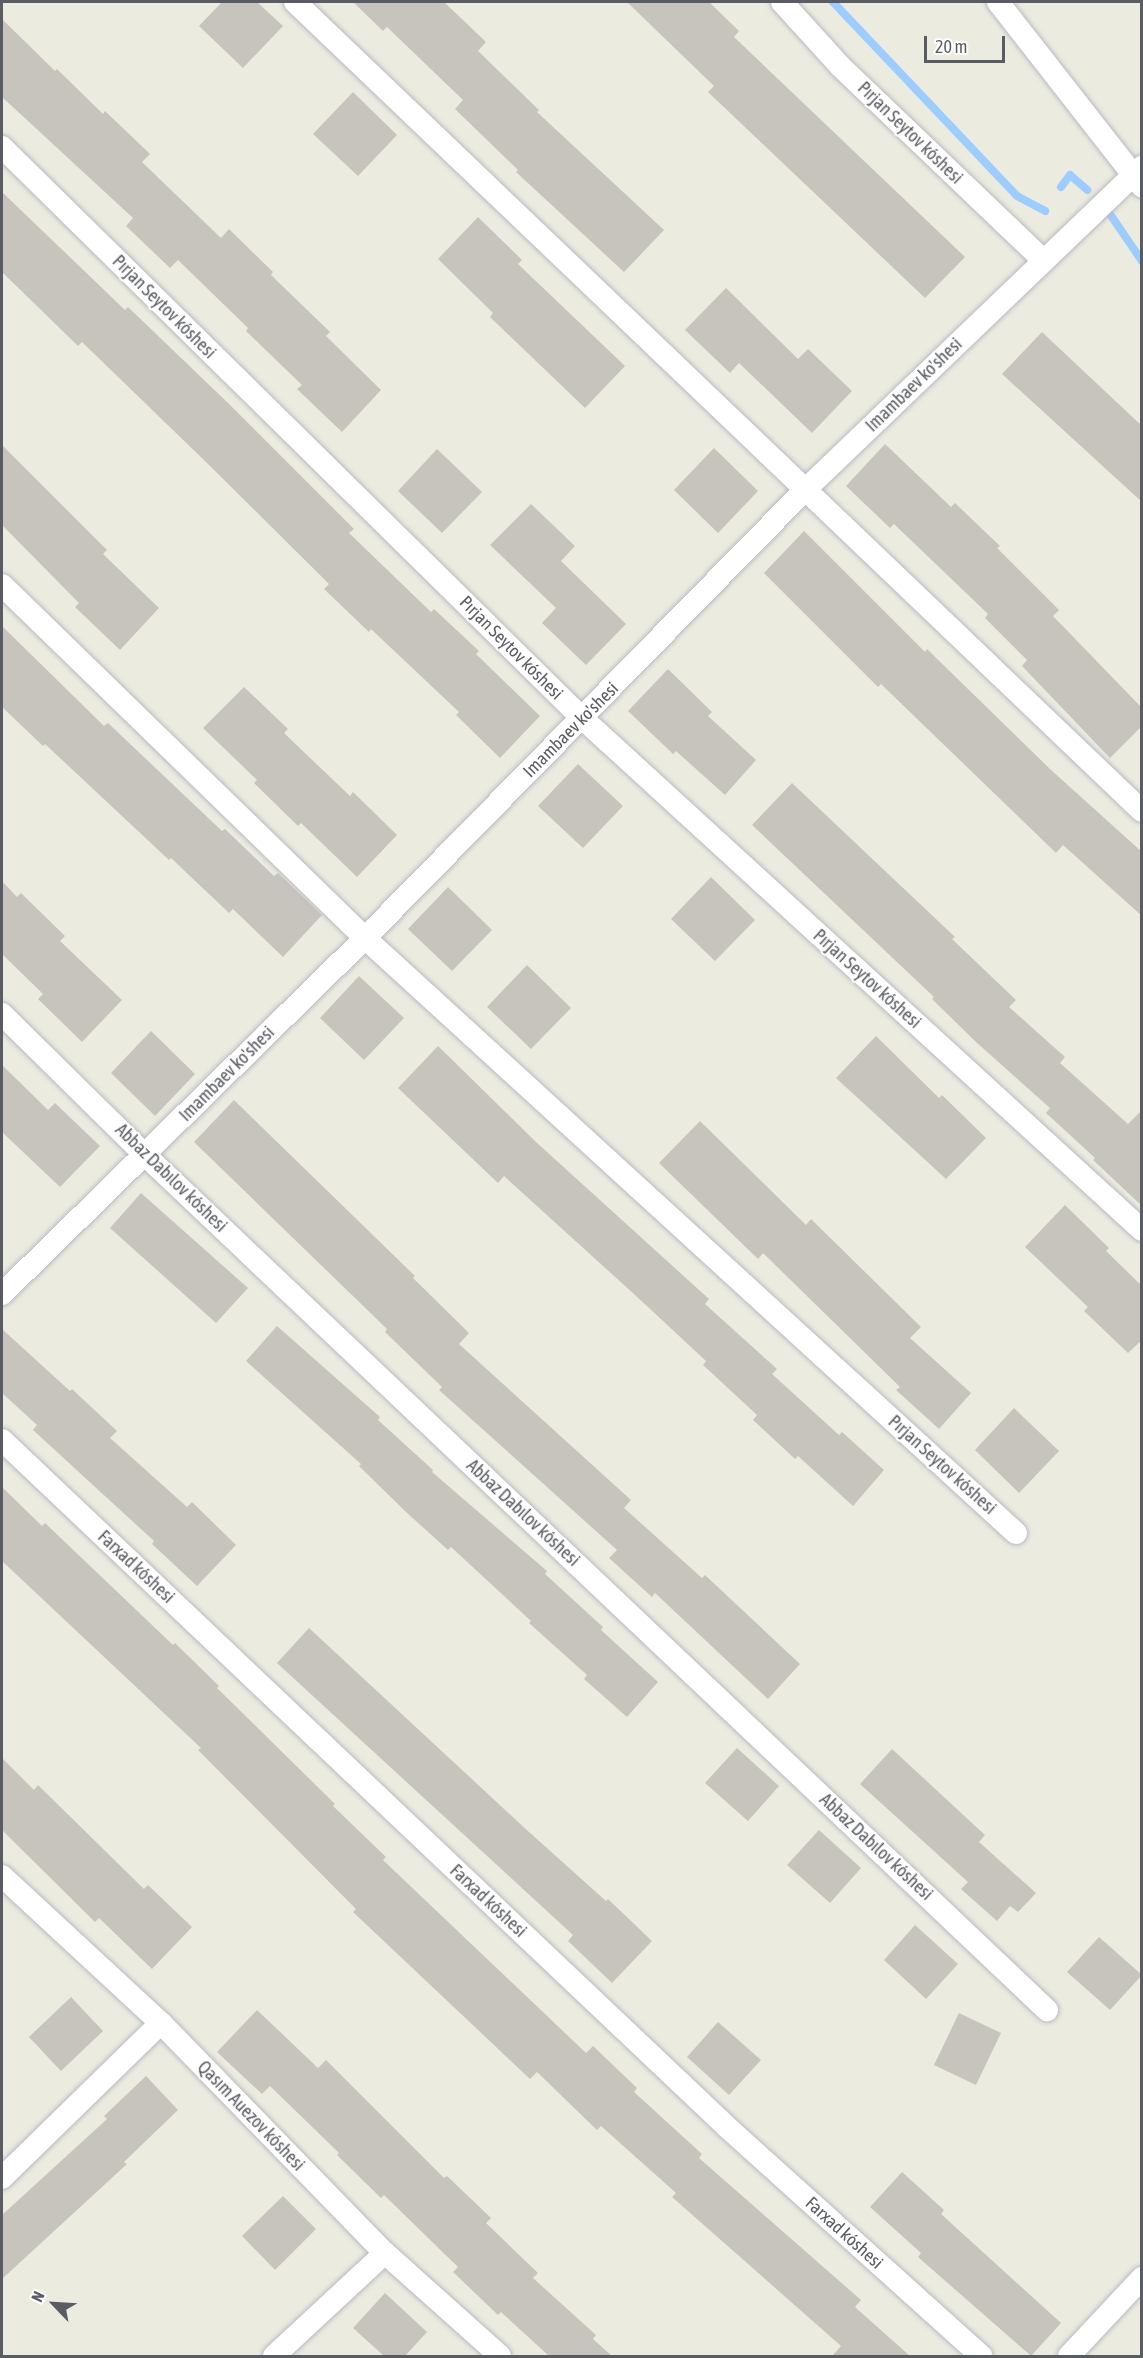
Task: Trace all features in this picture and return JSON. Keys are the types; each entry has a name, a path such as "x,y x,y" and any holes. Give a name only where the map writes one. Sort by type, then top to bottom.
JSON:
{"street":[{"path":"295,2 1142,811"},
{"name":"Pırjan Seytov kóshesi","path":"782,2 840,66 1043,260"},
{"path":"998,2 1139,176"},
{"name":"Pırjan Seytov kóshesi","path":"2,147 582,718 1142,1230"},
{"name":"Imambaev ko'shesi","path":"2,1294 146,1155 364,938 805,490 1043,260 1139,176"},
{"name":"Pırjan Seytov kóshesi","path":"2,585 364,938 1017,1533"},
{"name":"Abbaz Dabılov kóshesi","path":"2,1014 146,1155 1047,2010"},
{"name":"Farxad kóshesi","path":"2,1440 728,2128 981,2356"},
{"name":"Qasım Auezov kóshesi","path":"2,1876 161,2023 385,2253 500,2356"},
{"path":"2,2178 161,2023"},
{"path":"274,2356 385,2253"},
{"path":"1069,2356 1142,2278"}],"building":[{"path":"222,2 257,2 283,26 243,68 199,26"},
{"path":"353,2 444,2 486,42 478,51 539,110 537,112 664,230 624,272 516,172 518,170 455,109 463,100 387,27 383,31"},
{"path":"627,2 709,2 739,31 734,37 965,257 925,298 708,92 714,86"},
{"path":"2,19 55,71 57,69 103,114 105,111 150,154 142,162 221,238 229,229 273,272 271,275 330,332 326,336 381,390 342,432 297,389 302,385 246,331 248,328 178,260 170,268 126,226 133,218 2,97"},
{"path":"353,92 397,135 358,176 313,134"},
{"path":"2,192 125,310 128,307 227,402 354,529 349,533 431,612 434,609 479,651 476,654 540,716 500,758 456,715 459,712 371,629 369,632 324,589 329,584 207,463 82,342 78,346 2,272"},
{"path":"478,217 522,260 518,264 625,366 585,408 490,317 493,313 438,259"},
{"path":"726,288 798,359 808,349 852,391 812,433 739,363 730,373 685,330"},
{"path":"1042,332 1142,426 1142,502 1002,374"},
{"path":"885,444 951,507 955,503 1000,546 997,548 1059,610 1053,616 1142,708 1142,726 1110,758 1022,666 1027,660 985,618 988,614 894,524 890,528 846,486"},
{"path":"2,445 107,550 103,554 159,608 120,650 75,607 79,603 2,525"},
{"path":"714,448 758,491 718,533 674,490"},
{"path":"437,449 482,492 442,533 398,491"},
{"path":"531,504 575,546 561,561 626,624 586,665 542,623 556,608 490,545"},
{"path":"804,531 925,652 927,649 1050,769 1142,852 1142,916 1063,845 1056,853 881,684 878,687 764,573"},
{"path":"2,626 104,726 108,723 222,831 225,829 274,876 278,873 322,915 283,957 233,909 229,913 171,858 169,860 2,707"},
{"path":"668,669 712,712 708,716 756,760 725,795 676,751 673,754 628,711"},
{"path":"244,687 288,729 284,733 350,796 353,792 397,835 357,877 301,823 298,826 254,783 257,780 203,728"},
{"path":"578,764 623,806 583,848 538,806"},
{"path":"792,783 955,937 952,939 1016,1000 1009,1007 1065,1057 1060,1063 1128,1124 1142,1110 1142,1206 1046,1113 1050,1108 976,1042 932,999 934,997 752,825"},
{"path":"711,877 755,920 715,961 671,919"},
{"path":"2,881 17,897 21,893 65,936 60,941 122,1000 82,1042 38,999 43,994 2,954"},
{"path":"448,887 492,930 452,971 408,929"},
{"path":"527,965 571,1008 531,1049 487,1007"},
{"path":"359,976 404,1018 364,1060 320,1018"},
{"path":"151,1031 195,1074 155,1116 111,1073"},
{"path":"876,1036 939,1098 942,1095 986,1138 946,1179 836,1078"},
{"path":"438,1046 536,1142 709,1299 705,1304 777,1369 772,1374 839,1435 842,1432 884,1470 853,1506 798,1456 795,1459 753,1420 757,1415 703,1365 706,1361 635,1295 504,1176 498,1183 398,1088"},
{"path":"2,1065 48,1110 55,1103 100,1146 60,1187 2,1132"},
{"path":"234,1100 415,1276 413,1278 469,1333 459,1344 631,1500 624,1508 702,1578 705,1575 800,1664 768,1699 655,1593 652,1597 609,1558 617,1550 439,1390 442,1387 385,1332 387,1329 194,1142"},
{"path":"700,1121 806,1225 811,1219 921,1327 910,1338 971,1393 939,1429 896,1390 900,1387 763,1253 758,1259 659,1163"},
{"path":"141,1193 248,1288 216,1323 110,1228"},
{"path":"1065,1205 1109,1248 1106,1251 1142,1286 1142,1340 1128,1353 1084,1311 1088,1307 1025,1247"},
{"path":"277,1326 380,1417 378,1420 433,1470 432,1472 547,1571 545,1574 603,1627 601,1630 658,1682 627,1717 584,1679 587,1675 529,1623 531,1621 451,1547 448,1550 405,1511 359,1466 361,1464 246,1361"},
{"path":"2,1329 117,1431 110,1438 187,1507 192,1502 236,1545 197,1586 152,1544 154,1541 33,1430 37,1425 2,1393"},
{"path":"1014,1408 1059,1451 1019,1493 975,1450"},
{"path":"2,1487 42,1526 45,1523 173,1645 175,1643 219,1686 217,1688 335,1804 333,1806 386,1857 383,1860 586,2053 593,2046 637,2088 634,2092 702,2154 699,2158 861,2300 855,2307 910,2356 832,2356 841,2346 672,2197 676,2193 601,2126 597,2130 537,2072 530,2079 353,1912 356,1909 198,1750 201,1748 2,1561"},
{"path":"309,1628 529,1832 606,1901 608,1899 652,1941 612,1983 568,1941 573,1935 277,1663"},
{"path":"737,1748 779,1786 748,1821 705,1783"},
{"path":"892,1749 985,1835 979,1842 1036,1893 1018,1912 1010,1906 997,1921 961,1889 968,1882 860,1784"},
{"path":"2,1758 34,1790 38,1785 144,1889 148,1885 192,1927 152,1969 99,1918 95,1922 2,1830"},
{"path":"819,1830 861,1868 830,1903 787,1865"},
{"path":"915,1925 958,1964 926,1999 884,1960"},
{"path":"1099,1937 1142,1975 1110,2010 1067,1972"},
{"path":"71,1997 103,2031 61,2071 29,2037"},
{"path":"257,2010 318,2068 326,2060 444,2178 447,2176 491,2218 486,2223 538,2273 533,2278 596,2335 593,2339 612,2356 549,2356 501,2312 498,2315 453,2272 458,2267 384,2195 381,2198 337,2155 339,2153 270,2086 262,2094 217,2052"},
{"path":"959,2013 1001,2033 976,2085 934,2065"},
{"path":"718,2022 761,2060 729,2095 687,2057"},
{"path":"146,2076 178,2110 124,2162 127,2164 2,2279 2,2215 107,2119 104,2116"},
{"path":"902,2172 944,2210 941,2214 1061,2323 1031,2356 918,2257 921,2253 870,2207"},
{"path":"283,2196 316,2229 275,2270 242,2236"},
{"path":"385,2293 427,2332 405,2356 384,2356 353,2328"}],"waterway":[{"path":"833,2 1017,196 1045,211"},
{"path":"1061,187 1070,175 1087,190"},
{"path":"1110,214 1142,261"}]}
